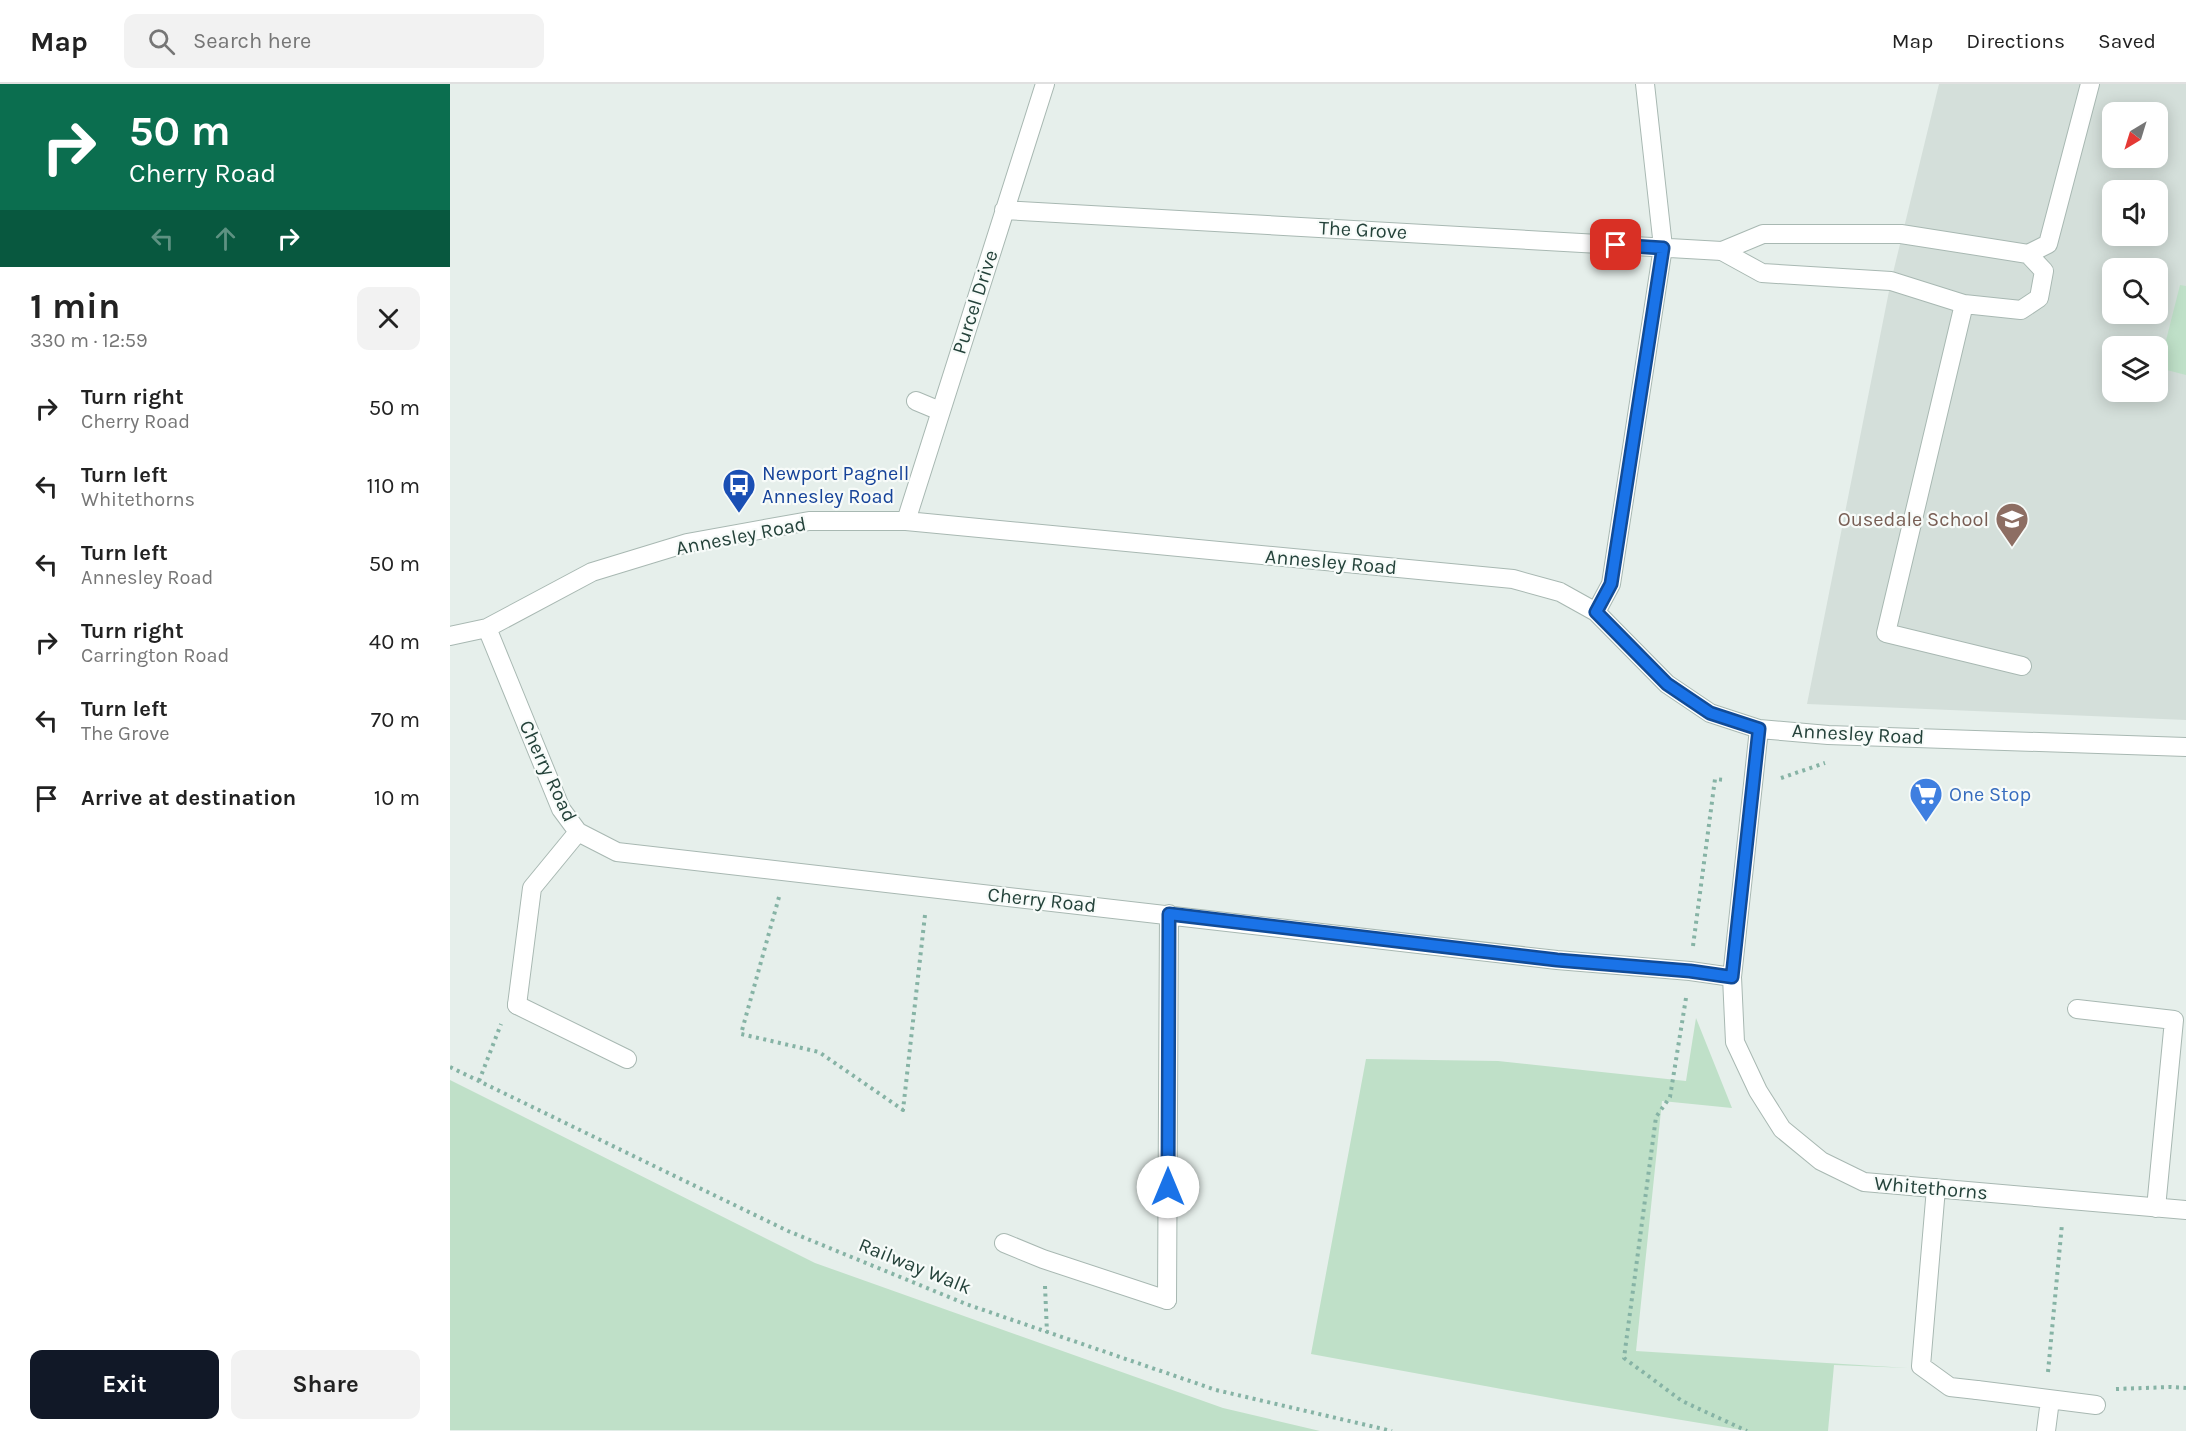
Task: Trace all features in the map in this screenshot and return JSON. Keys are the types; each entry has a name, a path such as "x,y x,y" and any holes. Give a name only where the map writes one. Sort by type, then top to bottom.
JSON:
{"street":[{"name":"Purcel Drive","path":"906,521 1045,84"},
{"path":"1596,612 1611,584 1663,248 1645,84"},
{"path":"1722,251 1763,234 1902,234 2028,254 2048,244 2090,84"},
{"name":"The Grove","path":"1004,210 1722,251"},
{"path":"1722,251 1762,273 1891,281 1964,304 2021,310 2039,298 2044,270 2028,254"},
{"path":"1964,304 1886,633 2022,666"},
{"path":"916,400 940,411"},
{"name":"Annesley Road","path":"450,636 487,628 592,572 687,543 809,521 906,521 1513,579 1560,592 1596,612 1667,684 1710,713 1759,729 1828,735 2186,747"},
{"name":"Cherry Road","path":"487,628 561,809 578,832 617,852 1557,960 1690,971 1732,977"},
{"name":"Whitethorns","path":"1759,729 1732,977 1735,1042 1758,1091 1782,1129 1821,1161 1864,1182 2186,1210"},
{"path":"578,832 532,888 517,1005 627,1059"},
{"path":"1004,1244 1167,1300 1169,914"},
{"path":"2077,1009 2174,1020 2156,1208"},
{"path":"1936,1188 1920,1366 1950,1387 2096,1405"},
{"path":"2046,1431 2047,1400"}],"path":[{"path":"786,871 741,1034 819,1052 903,1110 928,887"},
{"path":"479,1081 500,1025 517,1005"},
{"name":"Railway Walk","path":"450,1066 788,1231 966,1304 1216,1390 1392,1431"},
{"path":"1670,1097 1656,1117 1624,1358 1682,1401 1747,1431"},
{"path":"2047,1400 2064,1200"},
{"path":"1043,1259 1047,1333"}],"shaded area":[{"name":"Ousedale School","path":"1939,84 2186,84 2186,720 1807,704 1891,281"}],"green space":[{"path":"2180,285 2186,286 2186,375 2168,370 2167,336"},
{"path":"1696,1018 1732,1108 1662,1101 1636,1351 1908,1368 1834,1365 1828,1431 1748,1431 1573,1402 1311,1354 1366,1059 1498,1061 1686,1081"},
{"path":"450,1080 815,1263 1223,1408 1320,1431 450,1430"}],"place":[{"name":"Newport Pagnell Annesley Road","path":"739,514"},
{"name":"Ousedale School","path":"2012,548"},
{"name":"One Stop","path":"1926,823"}],"route":[{"path":"1168,1187 1169,914 1557,960 1690,971 1732,977 1755,783 1759,729 1710,713 1667,684 1596,612 1611,584 1663,248 1616,245"}]}
